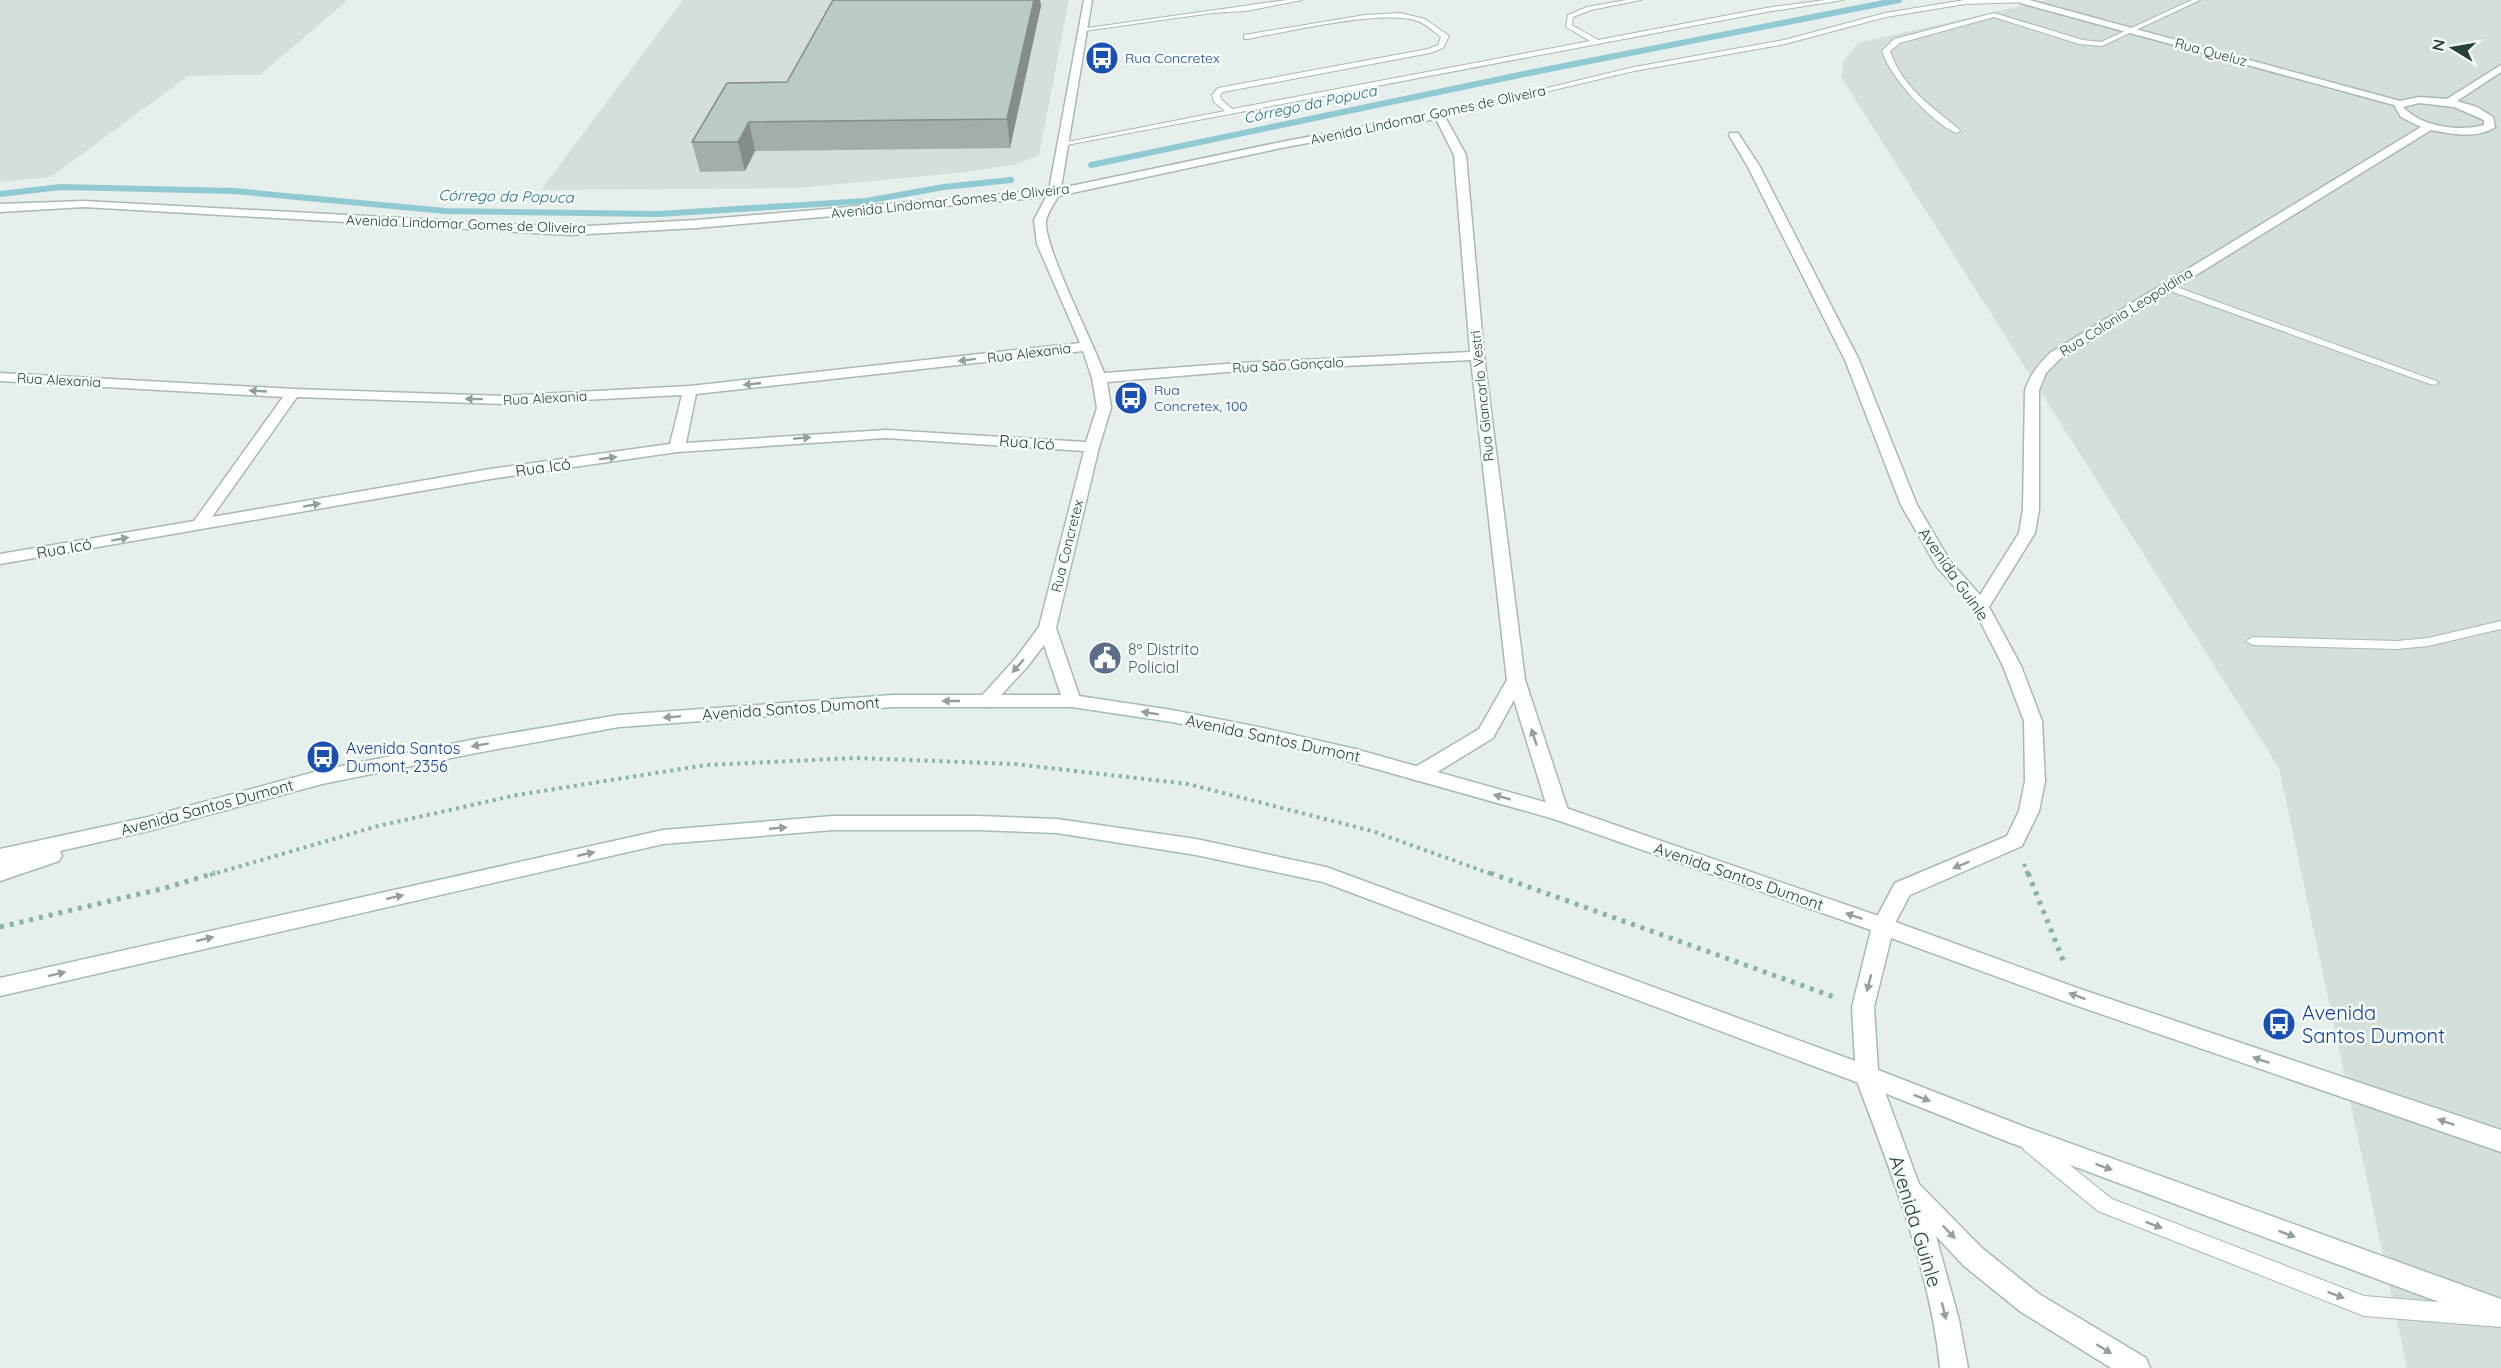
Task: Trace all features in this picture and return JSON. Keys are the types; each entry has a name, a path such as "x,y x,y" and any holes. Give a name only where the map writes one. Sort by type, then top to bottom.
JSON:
{"street":[{"name":"Rua Concretex","path":"986,701 1022,662 1047,628 1092,447 1104,408 1099,378 1068,298 1043,244 1040,220 1054,193 1088,0"},
{"name":"Rua Queluz","path":"2025,1 2400,104"},
{"path":"2449,102 2501,68"},
{"path":"2418,99 2449,102 2483,114 2496,128 2460,131 2430,126 2407,117 2400,112 2398,107 2400,104 2418,99"},
{"name":"Avenida Lindomar Gomes de Oliveira","path":"0,208 84,204 570,231 696,224 1054,193 1270,147 1439,116"},
{"name":"Rua Giancarlo Vestri","path":"1439,116 1460,155 1477,356 1516,680 1559,813"},
{"name":"Rua Colonia Leopoldina","path":"1981,607 2027,533 2031,509 2032,390 2036,376 2055,356 2430,126"},
{"name":"Avenida Guinle","path":"1734,135 1754,166 1852,360 1914,514 1943,563 1981,607 2012,666 2033,721 2035,781 2029,811 2015,841"},
{"name":"Rua Alexania","path":"0,377 293,393 504,400 690,390 1088,346"},
{"name":"Rua São Gonçalo","path":"1099,378 1239,367 1477,356"},
{"path":"677,448 690,390"},
{"path":"199,525 293,393"},
{"name":"Rua Icó","path":"0,559 490,474 677,448 886,434 1092,447"},
{"path":"1047,628 1072,700"},
{"path":"1419,774 1486,733 1516,680"},
{"name":"Avenida Santos Dumont","path":"0,857 148,824 322,777 476,746 619,722 893,701 1072,700 1268,735 1559,813 1883,926 2077,997 2501,1141"},
{"path":"2,988 663,837 832,823 977,823 1057,826 1196,847 1326,875 1868,1076 2019,1135 2501,1312"},
{"path":"0,873 148,824"},
{"path":"1883,926 1902,889 2015,841"},
{"name":"Avenida Guinle","path":"1883,926 1863,1007 1868,1076 1909,1189 1953,1346 1954,1368"},
{"path":"1909,1189 1973,1257 2030,1303 2136,1368"}],"lane":[{"path":"1084,29 1212,11 1246,9 1299,0"},
{"path":"1598,43 1573,31 1569,26 1570,16 1589,8 1638,0"},
{"path":"1061,144 1766,10 1840,0"},
{"path":"1956,131 1918,98 1888,62 1886,51 1897,41 1989,15 2093,44 2102,44 2197,0"},
{"name":"Avenida Lindomar Gomes de Oliveira","path":"1439,116 1634,69 1785,42 1885,15 1965,2 2025,1"},
{"path":"1232,112 1217,100 1216,95 1221,90 1430,51 1445,42 1445,36 1423,20 1400,15 1365,17 1247,37"},
{"path":"2168,287 2433,382"},
{"path":"2253,641 2397,645 2428,642 2501,625"},
{"path":"2019,1135 2105,1206 2364,1306 2501,1317"}],"path":[{"path":"2015,841 2077,997"}],"shaded area":[{"path":"0,0 348,0 260,75 188,76 51,177 0,182"},
{"path":"683,0 1069,0 1039,155 1017,164 967,172 799,188 541,190"},
{"path":"2047,0 2501,0 2501,1368 2407,1368 2279,768 1841,77 1843,62 1858,43"}],"building":[{"path":"833,0 1034,0 1007,119 749,122 738,142 692,142 727,83 787,82"}],"waterway":[{"name":"Córrego da Popuca","path":"1091,165 1534,72 1899,0"},
{"name":"Córrego da Popuca","path":"0,194 61,187 234,191 445,211 658,214 866,201 944,187 1011,180"}],"place":[{"name":"Rua Concretex","path":"1102,58"},
{"name":"Rua Concretex, 100","path":"1131,398"},
{"name":"8º Distrito Policial","path":"1105,658"},
{"name":"Avenida Santos Dumont, 2356","path":"323,757"},
{"name":"Avenida Santos Dumont","path":"2279,1024"}]}
